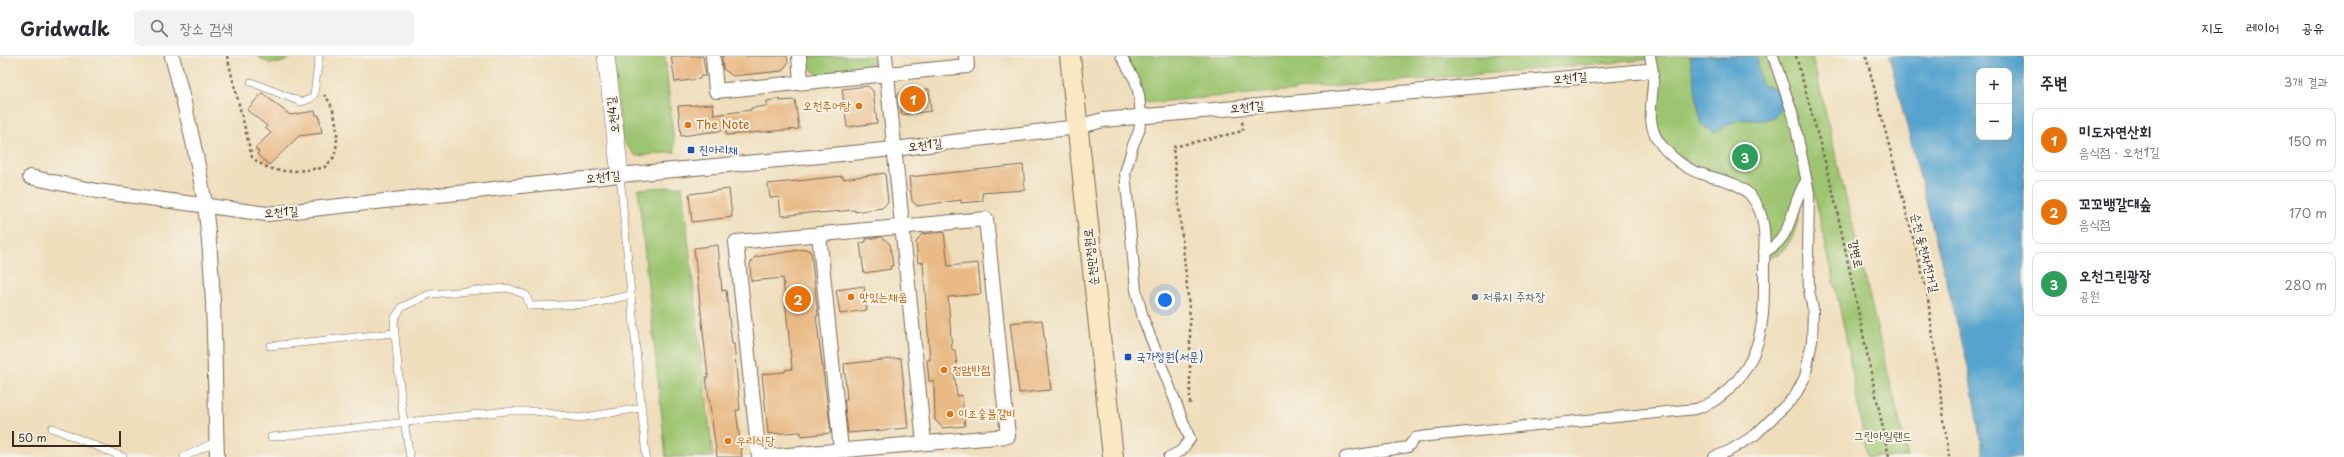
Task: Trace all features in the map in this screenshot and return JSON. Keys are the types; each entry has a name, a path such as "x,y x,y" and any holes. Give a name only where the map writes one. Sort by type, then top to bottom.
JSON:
{"main road":[{"name":"순천만정원로","path":"1070,56 1113,457"}],"street":[{"path":"172,56 193,142 205,207 211,283 218,457"},
{"name":"오천4길","path":"606,56 620,175"},
{"path":"713,56 716,91 967,66 966,56"},
{"path":"798,56 801,82"},
{"path":"885,56 924,443"},
{"path":"1121,56 1135,80 1139,95 1141,117 1139,131 1133,145 1125,173 1136,290 1143,318 1190,439 1181,451 1169,457"},
{"path":"1345,457 1408,447 1415,438 1428,436 1696,409 1709,405 1720,398 1746,371 1756,352 1764,310 1764,252 1760,210 1750,194 1722,178 1701,174 1687,168 1658,141 1650,120 1653,82 1650,56"},
{"path":"1714,457 1729,451 1755,435 1796,396 1805,377 1812,341 1813,310 1809,290 1809,193 1794,118 1773,56"},
{"name":"오천1길","path":"30,177 97,191 205,207 267,214 620,175 894,149 1078,127 1103,120 1646,71"},
{"path":"1764,252 1773,248 1784,238 1799,192 1806,181"},
{"path":"759,457 736,242 986,219 1008,436 765,457"},
{"path":"819,234 841,450"}],"lane":[{"path":"251,82 301,102 310,99 314,95 319,56"},
{"path":"620,175 646,457"},
{"path":"410,457 404,422 394,333 395,318 402,308 430,294 508,288 526,295 530,300 530,306 591,304 631,295"},
{"path":"270,346 394,333"},
{"path":"271,437 519,411 535,411 579,418 641,408"},
{"path":"52,428 123,457"},
{"path":"184,457 217,441"}],"path":[{"path":"227,56 252,157 260,165 279,172 324,168 334,157 337,124 328,99 315,87"},
{"name":"강변로","path":"1796,56 1832,187 1889,457"},
{"name":"순천 동천자전거길","path":"1866,56 1927,292 1949,457"},
{"path":"1190,408 1190,317 1172,147 1243,131 1241,108"}],"green space":[{"path":"258,56 293,56 276,64 262,60"},
{"path":"613,56 665,56 675,152 636,156 622,141"},
{"path":"807,56 873,56 875,70 819,75 808,67"},
{"name":"그린아일랜드","path":"1125,56 1812,56 1908,457 1867,457 1845,332 1809,170 1794,233 1788,244 1780,252 1770,258 1765,208 1759,196 1742,183 1682,158 1664,142 1659,133 1654,113 1655,59 1144,103"},
{"path":"682,186 713,457 666,457 638,189"}],"water":[{"path":"1690,56 1757,56 1761,85 1778,89 1784,100 1780,109 1770,119 1736,121 1714,132 1701,125"},
{"path":"1889,56 2024,56 2024,457 1983,457 1968,366"}],"building":[{"path":"671,56 703,56 706,76 700,76 700,79 675,82"},
{"path":"722,56 787,56 788,63 782,71 733,76 723,69"},
{"path":"868,86 873,91 877,123 847,127 842,89"},
{"path":"929,89 931,111 902,115 899,93"},
{"path":"262,93 290,115 315,111 316,115 319,115 322,133 299,136 269,165 257,154 259,152 255,148 271,133 265,128 267,126 247,110"},
{"path":"780,99 780,101 795,100 799,129 726,135 726,130 681,136 678,106 713,104 714,115 751,110 751,108 767,106 767,101"},
{"path":"1023,165 1025,190 982,193 983,201 961,203 961,200 917,206 912,201 909,177"},
{"path":"885,173 888,202 882,208 855,212 855,210 781,216 779,197 770,198 768,184 843,176 843,179"},
{"path":"729,189 732,217 692,222 689,194"},
{"path":"944,232 948,266 978,263 981,294 948,297 952,350 955,350 958,373 954,373 957,396 962,395 965,426 943,428 935,420 934,381 929,381 927,360 930,360 923,262 918,263 916,242 922,234"},
{"path":"882,237 890,244 893,266 890,266 891,269 864,273 860,243 866,242 866,239"},
{"path":"718,245 722,291 726,290 732,344 734,344 740,410 736,410 742,457 717,457 706,377 708,377 694,248"},
{"path":"806,249 811,252 818,316 816,316 831,433 801,436 801,432 768,434 762,374 785,372 785,370 792,369 783,278 751,281 750,264 755,257"},
{"path":"864,286 867,310 840,314 836,290"},
{"path":"1042,320 1051,390 1019,393 1010,323"},
{"path":"901,358 908,428 848,433 844,400 847,400 844,364"}],"place":[{"name":"미도자연산회","path":"913,99"},
{"name":"오천추어탕","path":"859,106"},
{"name":"The Note","path":"688,125"},
{"name":"진아리채","path":"691,150"},
{"name":"오천그린광장","path":"1745,157"},
{"name":"맛있는채움","path":"851,297"},
{"name":"저류지 주차장","path":"1475,297"},
{"name":"꼬꼬뱅갈대숲","path":"798,299"},
{"name":"국가정원(서문)","path":"1128,357"},
{"name":"청암반점","path":"944,370"},
{"name":"이조숯불갈비","path":"950,414"},
{"name":"우리식당","path":"728,441"}]}
